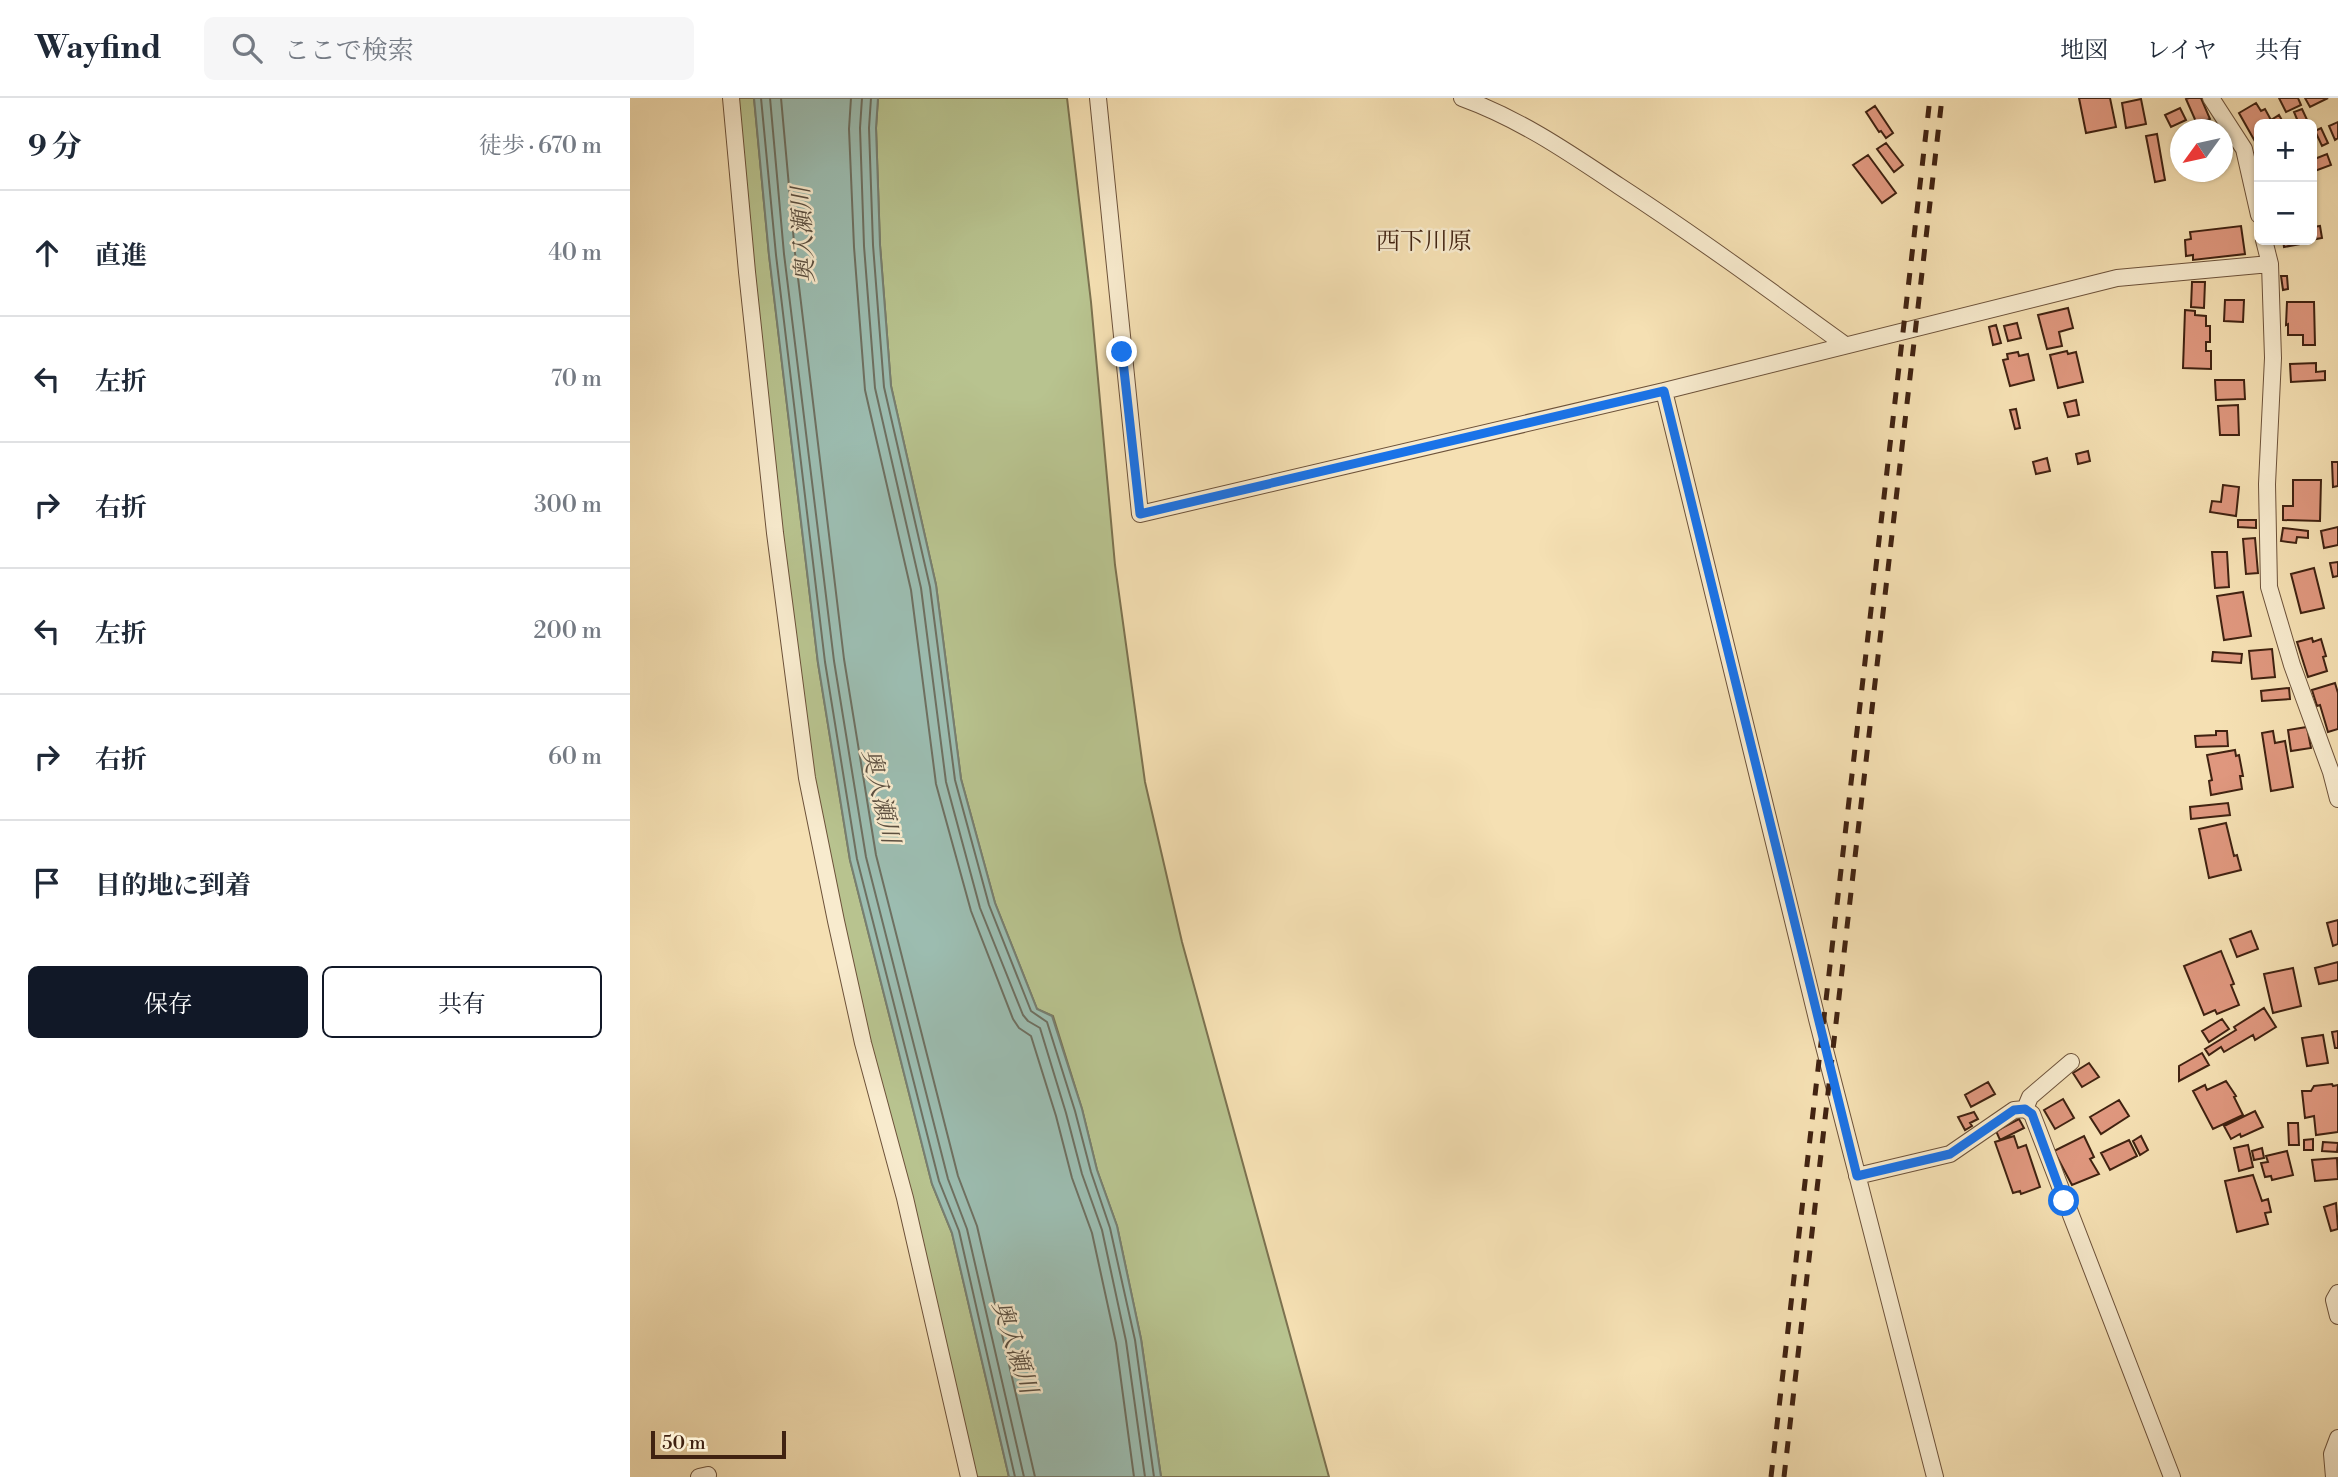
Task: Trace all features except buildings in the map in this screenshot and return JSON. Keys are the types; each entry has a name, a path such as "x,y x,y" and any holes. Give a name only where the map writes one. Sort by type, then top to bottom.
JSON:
{"street":[{"path":"731,98 745,259 775,533 807,778 863,1043 905,1198 969,1477"},
{"path":"1098,98 1140,514 1664,391 2117,278 2270,264"},
{"path":"1462,98 1490,108 1537,131 1658,211 1845,345"},
{"path":"2211,98 2244,149 2254,193"},
{"path":"2265,245 2270,264 2273,358 2267,484 2269,587 2292,666 2331,772 2338,799"},
{"path":"1664,391 1857,1176 1935,1477"},
{"path":"2025,1109 2030,1097 2071,1062"},
{"path":"1857,1176 1950,1154 2014,1110 2025,1109 2032,1114 2172,1477"},
{"path":"2338,1293 2334,1300 2338,1316"},
{"path":"2334,1477 2332,1454 2338,1438"}],"green space":[{"path":"736,98 754,98 769,255 818,663 850,860 932,1184 952,1233 1009,1477 975,1477 841,920 813,776 781,533"},
{"path":"878,98 1067,98 1091,302 1115,565 1145,782 1182,942 1329,1477 1161,1477 1141,1339 1117,1226 1097,1170 1082,1109 1053,1016 1037,1009 995,903 961,779 936,585 891,386 880,245 876,128"}],"water":[{"name":"奥入瀬川","path":"754,98 878,98 876,128 880,245 891,386 936,585 961,779 995,903 1037,1009 1052,1016 1082,1109 1097,1170 1117,1226 1141,1339 1161,1477 1009,1477 952,1233 932,1184 850,860 818,663 769,255"}],"railway":[{"path":"1771,1477 1930,98"},
{"path":"1784,1477 1942,98"}],"district":[{"name":"西下川原","path":"1424,241"}],"route":[{"path":"1122,352 1140,514 1664,391 1857,1176 1950,1154 2014,1110 2025,1109 2032,1114 2064,1201"}]}
